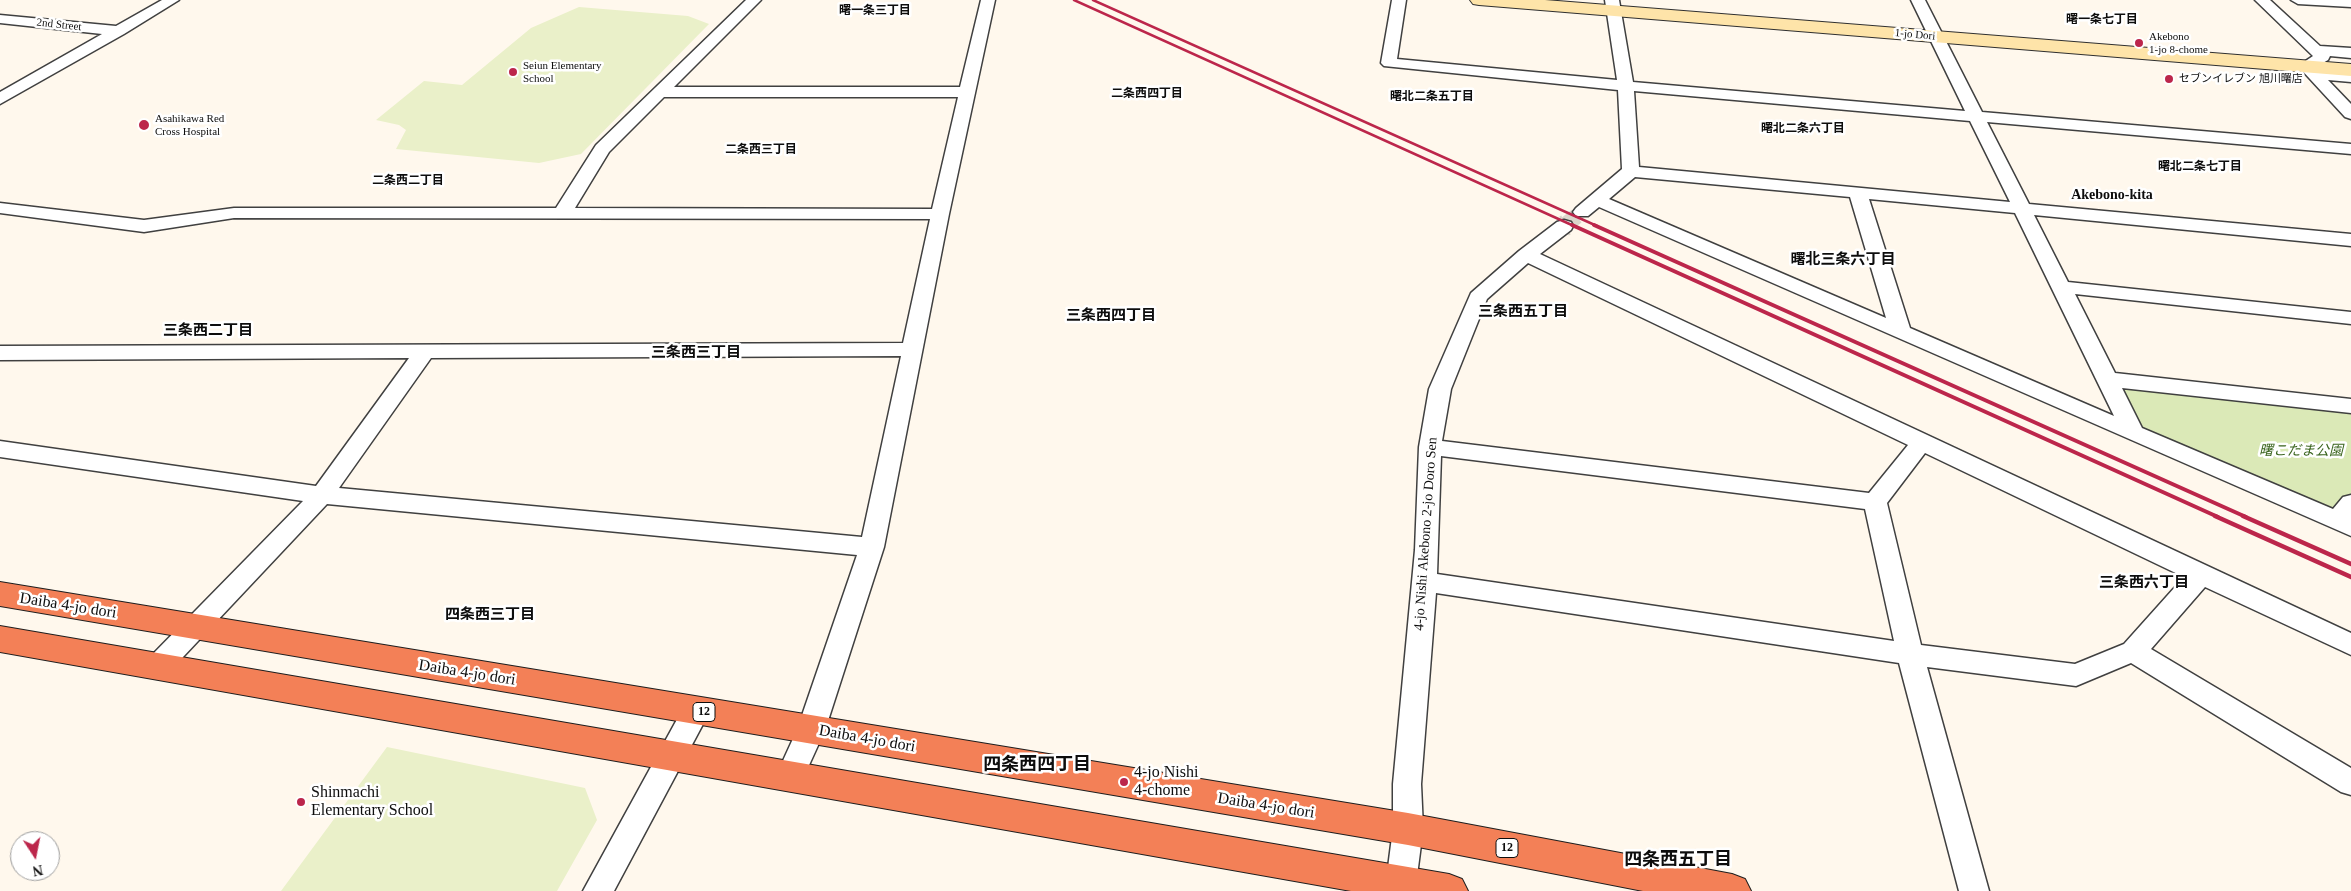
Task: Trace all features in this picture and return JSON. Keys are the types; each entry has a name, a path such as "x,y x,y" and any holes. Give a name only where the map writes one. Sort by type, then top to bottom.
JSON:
{"highway":[{"name":"Daiba 4-jo dori","path":"0,594 1408,830 1732,891"},
{"path":"0,639 790,776 1401,887 1449,891"}],"street":[{"path":"0,99 172,0"},
{"path":"563,212 602,149 754,0"},
{"path":"790,776 811,730 872,547 940,214 988,0"},
{"path":"1399,0 1388,63 1626,86 2351,149"},
{"name":"1-jo Dori","path":"1479,0 1612,3 2315,62 2351,60"},
{"path":"1918,0 2021,208 2063,287 2134,433"},
{"path":"2262,0 2315,62 2351,114"},
{"path":"2298,0 2351,3"},
{"path":"1612,3 1626,86 1631,171"},
{"name":"2nd Street","path":"0,19 118,30"},
{"path":"2315,62 2351,53"},
{"path":"2315,62 2351,77"},
{"name":"1-jo Dori","path":"2315,62 2351,70"},
{"path":"662,92 968,92"},
{"path":"2346,517 2134,433 1901,332 1590,206 1631,171 2351,240"},
{"path":"1858,194 1901,332"},
{"path":"0,208 144,226 234,212 940,214"},
{"name":"4-jo Nishi Akebono 2-jo Doro Sen","path":"1401,887 1408,830 1407,784 1427,550 1430,447 1440,389 1478,297 1526,255 1564,226"},
{"path":"1526,255 2351,645"},
{"path":"2063,287 2351,318"},
{"path":"0,352 912,349"},
{"path":"158,666 322,495 425,351"},
{"path":"2108,379 2351,406"},
{"path":"1874,502 1922,442"},
{"path":"1430,447 1874,502"},
{"path":"0,449 322,495 872,547"},
{"path":"1874,502 1910,654 1974,891"},
{"path":"1424,582 1910,654 2076,675 2133,651 2202,574"},
{"path":"2133,651 2351,783"},
{"path":"598,891 696,710"}],"green space":[{"path":"579,7 688,16 709,24 581,154 539,163 396,149 406,130 399,125 376,120 424,81 462,85 531,28"},
{"name":"曙こだま公園","path":"2107,379 2351,406 2351,503 2337,521 2134,433"},
{"path":"387,747 585,788 597,820 557,891 281,891"}],"tunnel":[{"path":"1566,225 1564,226 1582,212"}],"railway":[{"path":"1074,0 1574,226"},
{"path":"1093,0 1597,226"},
{"path":"1572,225 2218,517"},
{"path":"1594,225 2246,517"},
{"path":"2215,516 2351,577"},
{"path":"2243,516 2351,564"}],"place":[{"name":"Akebono 1-jo 8-chome","path":"2139,43"},
{"name":"Seiun Elementary School","path":"513,72"},
{"name":"セブンイレブン 旭川曙店","path":"2169,79"},
{"name":"Asahikawa Red Cross Hospital","path":"144,125"},
{"name":"4-jo Nishi 4-chome","path":"1124,782"},
{"name":"Shinmachi Elementary School","path":"301,802"}],"district":[{"name":"曙一条三丁目","path":"875,11"},
{"name":"曙一条七丁目","path":"2102,20"},
{"name":"二条西四丁目","path":"1147,94"},
{"name":"曙北二条五丁目","path":"1432,97"},
{"name":"曙北二条六丁目","path":"1803,129"},
{"name":"二条西三丁目","path":"761,150"},
{"name":"曙北二条七丁目","path":"2200,167"},
{"name":"二条西二丁目","path":"408,181"},
{"name":"Akebono-kita","path":"2112,195"},
{"name":"曙北三条六丁目","path":"1843,260"},
{"name":"三条西五丁目","path":"1523,312"},
{"name":"三条西四丁目","path":"1111,316"},
{"name":"三条西二丁目","path":"208,331"},
{"name":"三条西三丁目","path":"696,353"},
{"name":"三条西六丁目","path":"2144,583"},
{"name":"四条西三丁目","path":"490,615"},
{"name":"四条西四丁目","path":"1037,765"},
{"name":"四条西五丁目","path":"1678,860"}]}
